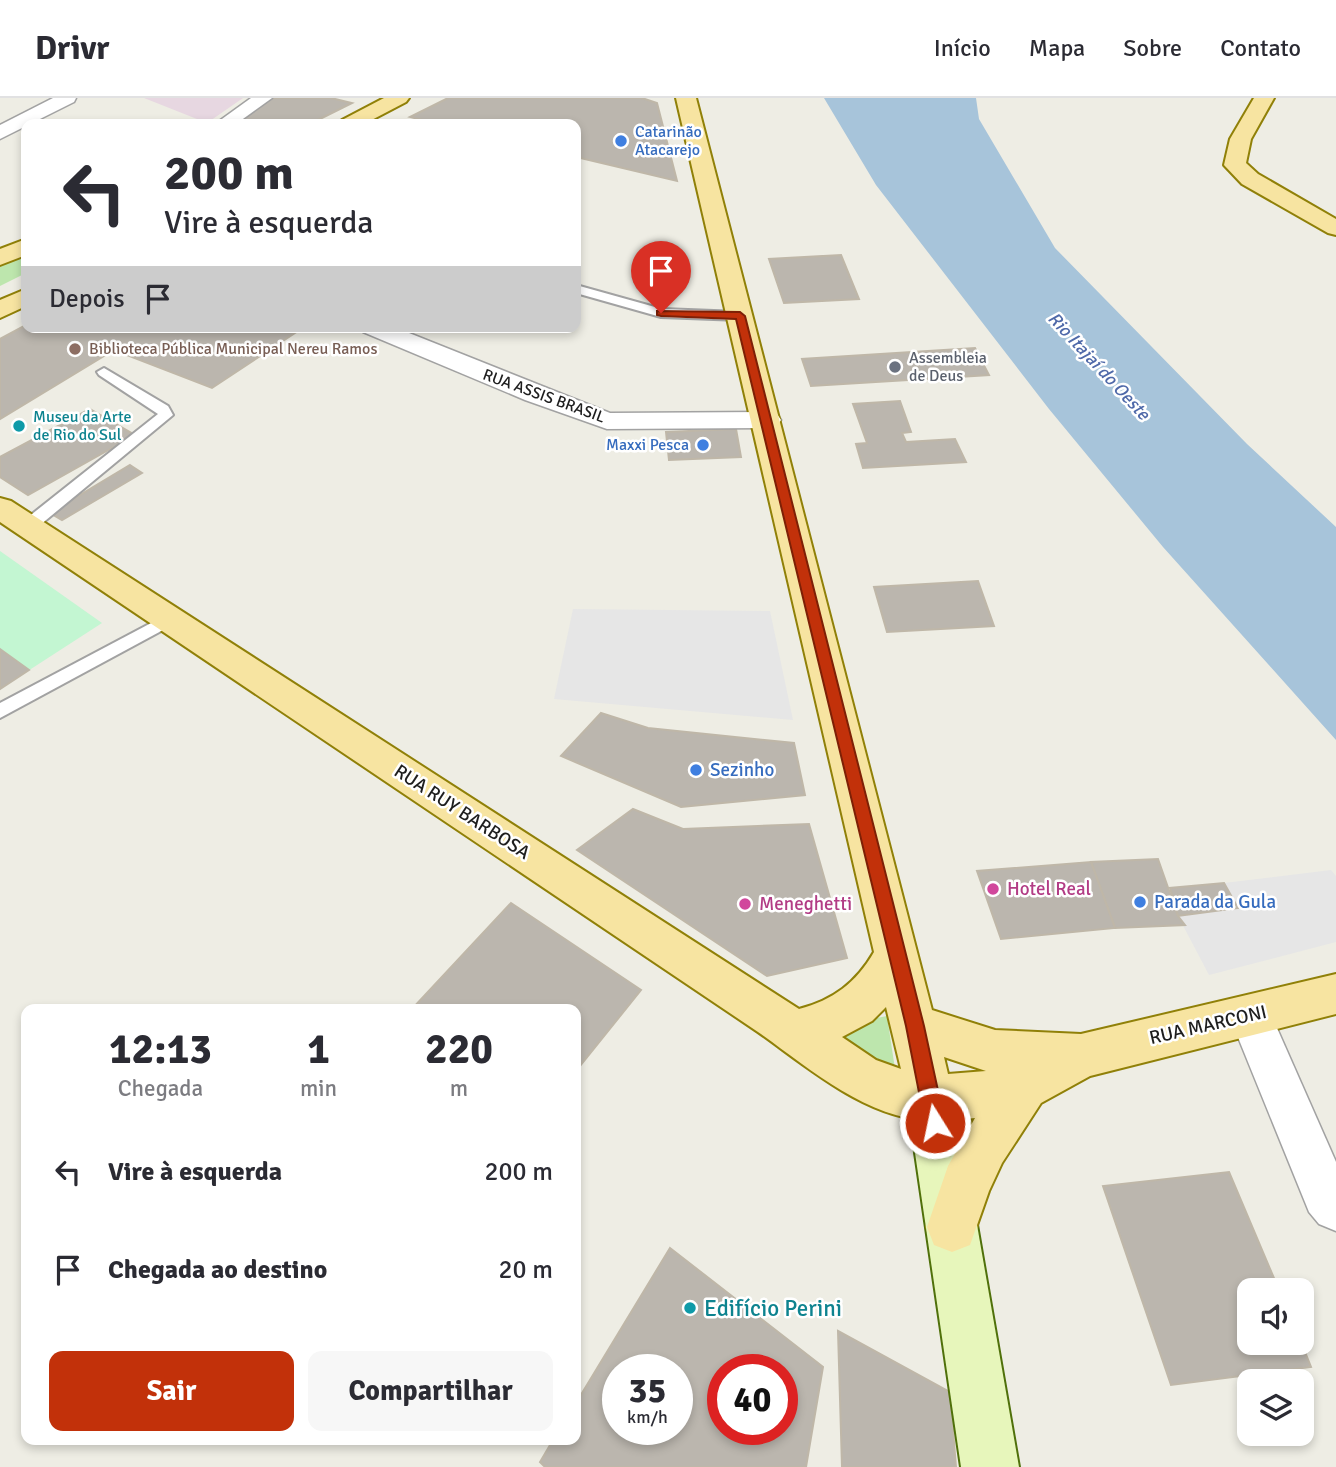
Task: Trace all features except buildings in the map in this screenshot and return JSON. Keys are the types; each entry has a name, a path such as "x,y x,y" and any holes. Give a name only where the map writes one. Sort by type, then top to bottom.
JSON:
{"main road":[{"path":"359,119 399,98"},
{"path":"686,98 767,419 931,1098"},
{"path":"1264,98 1238,145 1234,155 1235,165 1250,179 1336,228"},
{"path":"0,258 21,248"},
{"path":"0,304 21,298"},
{"path":"0,310 21,299"},
{"name":"RUA RUY BARBOSA","path":"14,517 795,1031 824,1054 859,1076 892,1090 931,1098"},
{"path":"795,1031 831,1023 859,1005 882,981 896,954"},
{"name":"RUA MARCONI","path":"931,1098 976,1095 1024,1087 1081,1056 1336,995"},
{"name":"RUA MARCONI","path":"915,1026 995,1052 1081,1056"},
{"path":"952,1227 966,1184 985,1146 1024,1087"}],"street":[{"path":"27,119 67,98"},
{"path":"232,119 263,98"},
{"path":"0,133 21,122"},
{"name":"RUA ASSIS BRASIL","path":"386,333 555,403 607,421 767,419"},
{"path":"1250,1015 1326,1195 1336,1207"},
{"path":"931,1098 990,1467"}],"lane":[{"path":"581,290 661,313 740,316"},
{"path":"14,517 166,415 163,409 104,372"},
{"path":"0,710 170,619"}],"shaded area":[{"path":"144,98 243,98 213,119 197,119"},
{"path":"573,609 770,611 793,720 554,699"},
{"path":"1331,870 1336,876 1336,942 1209,975 1178,916 1237,908 1224,883"}],"green space":[{"path":"21,253 21,276 0,286 0,264"},
{"path":"0,551 102,623 0,689"},
{"path":"887,1016 895,1069 843,1052 846,1024"}],"water":[{"name":"Rio Itajaí do Oeste","path":"824,98 976,98 979,119 1055,248 1247,444 1336,527 1336,740 1163,547 1049,409 876,185"}],"place":[{"name":"Catarinão Atacarejo","path":"621,141"},
{"name":"Biblioteca Pública Municipal Nereu Ramos","path":"75,349"},
{"name":"Assembleia de Deus","path":"895,367"},
{"name":"Museu da Arte de Rio do Sul","path":"19,426"},
{"name":"Maxxi Pesca","path":"703,445"},
{"name":"Sezinho","path":"696,770"},
{"name":"Hotel Real","path":"993,889"},
{"name":"Parada da Gula","path":"1140,902"},
{"name":"Meneghetti","path":"745,904"},
{"name":"Edifício Perini","path":"690,1308"}],"route":[{"path":"661,313 740,316 915,1026 935,1123"}]}
